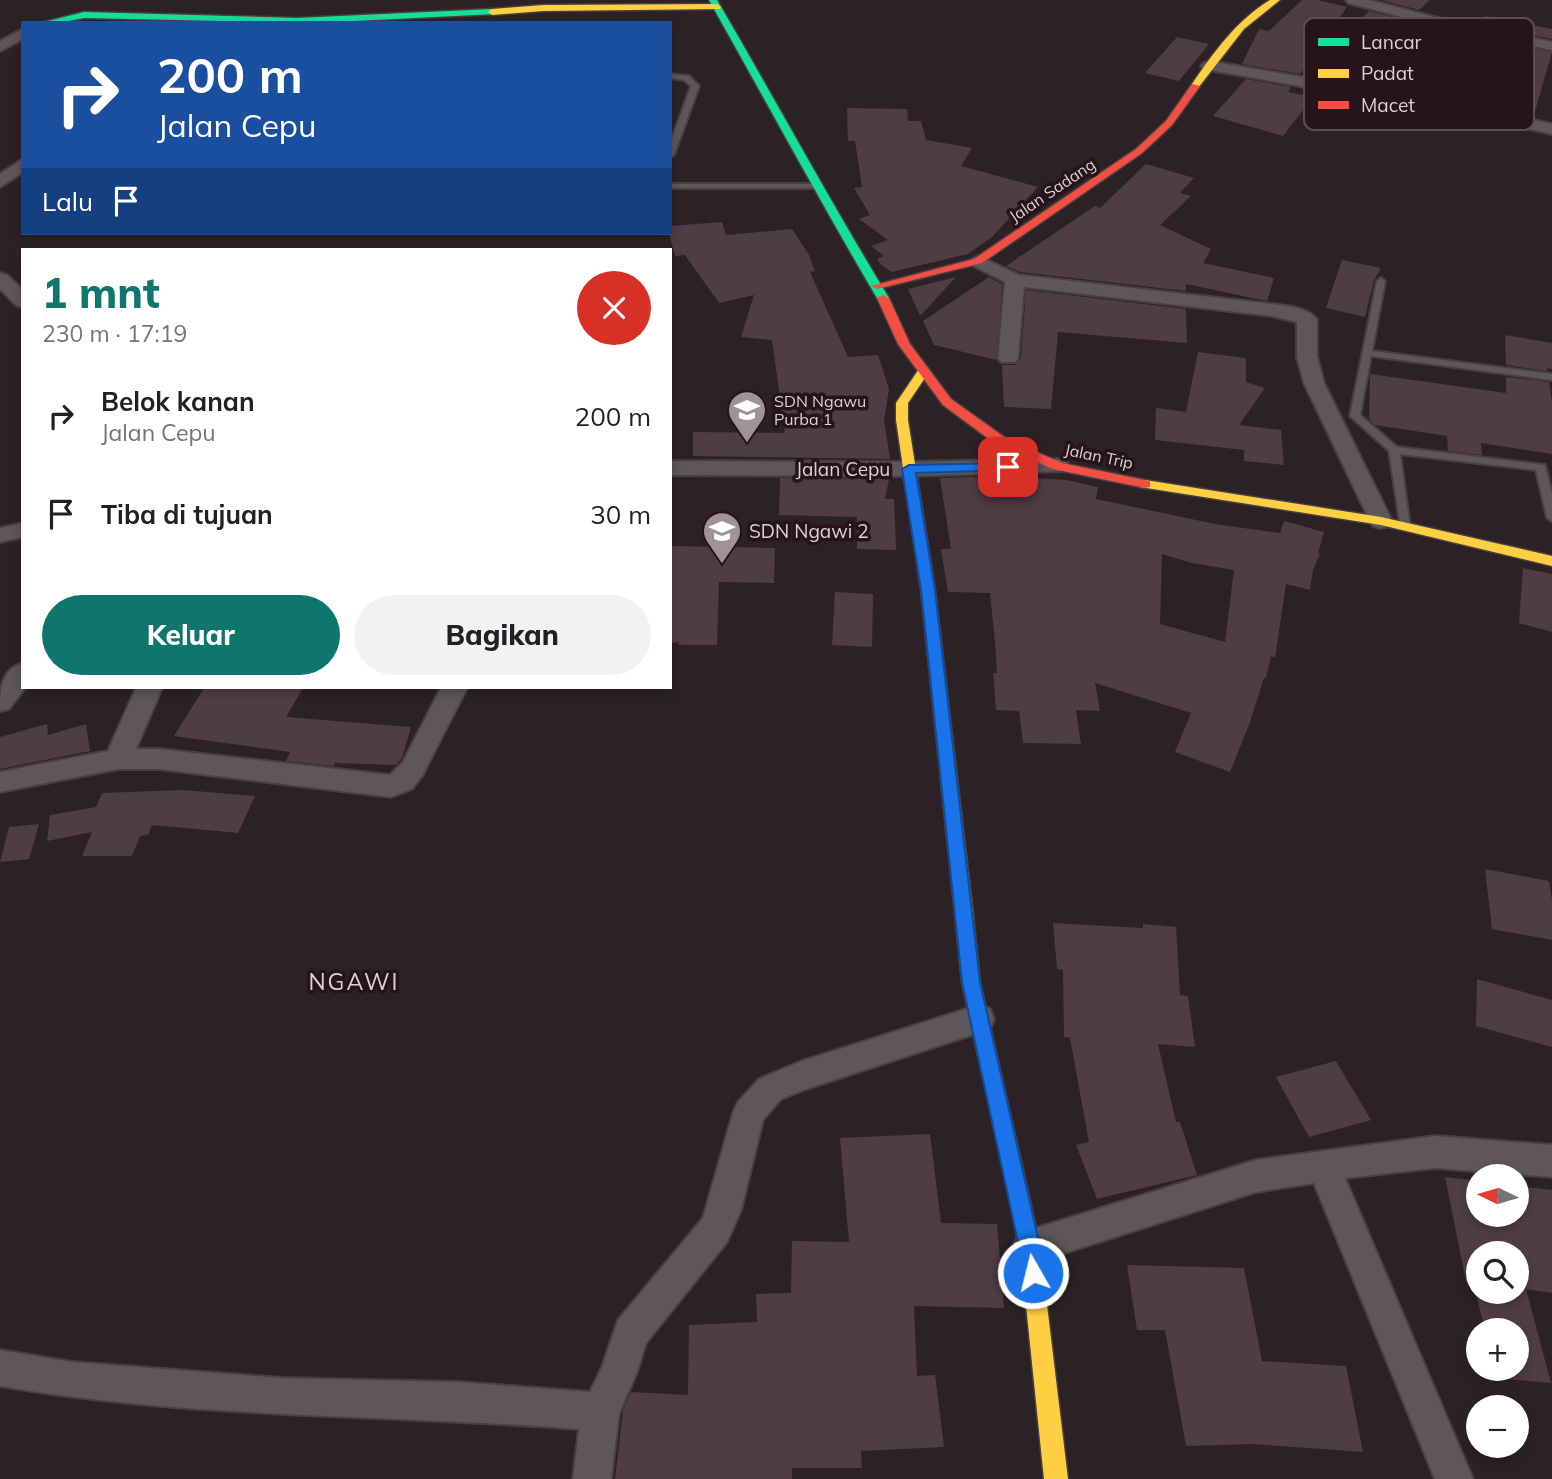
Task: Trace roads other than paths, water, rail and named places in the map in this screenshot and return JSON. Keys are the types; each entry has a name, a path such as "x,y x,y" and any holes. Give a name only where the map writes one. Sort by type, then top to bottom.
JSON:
{"main road":[{"name":"Jalan Sadang","path":"877,286 978,261 1139,152 1169,123 1228,40 1263,7 1276,0"},
{"path":"54,21 84,15 353,21 543,8 715,3"},
{"name":"Jalan Trip","path":"715,3 787,129 816,186 877,286 904,344 947,402 964,417 1002,442 1058,466 1168,489 1381,522 1552,561"},
{"path":"923,372 909,388 902,402 909,469 928,590 971,982 1030,1247 1056,1479"}],"street":[{"path":"1353,0 1419,18"},
{"path":"0,47 21,34"},
{"path":"1534,43 1552,47"},
{"path":"1209,66 1304,82"},
{"path":"1534,125 1552,129"},
{"path":"0,182 21,166"},
{"path":"978,261 1015,280 1272,310 1293,313 1307,319 1307,357 1314,383 1381,522"},
{"path":"0,279 21,299"},
{"path":"1008,358 1015,280"},
{"name":"Jalan Cepu","path":"672,468 909,469 1058,466"},
{"path":"0,535 21,530"},
{"path":"0,702 21,675"},
{"path":"118,759 149,689"},
{"path":"0,782 118,759 159,760 391,786 402,782 413,769 453,689"},
{"path":"592,1479 600,1412 619,1372 631,1333 701,1250 724,1210 749,1113 757,1101 770,1089 802,1076 979,1019"},
{"path":"1030,1247 1256,1176 1435,1152 1552,1161"},
{"path":"1323,1165 1454,1479"},
{"path":"0,1368 72,1380 282,1397 458,1401 600,1412"}],"lane":[{"path":"672,76 690,79 695,86 672,149"},
{"path":"672,186 816,186"},
{"path":"1381,281 1355,416 1394,450 1541,467 1552,518"},
{"path":"1367,353 1552,377"},
{"path":"1394,450 1405,527"}],"place":[{"name":"SDN Ngawu Purba 1","path":"747,444"},
{"name":"SDN Ngawi 2","path":"722,565"}],"district":[{"name":"NGAWI","path":"354,982"}]}
